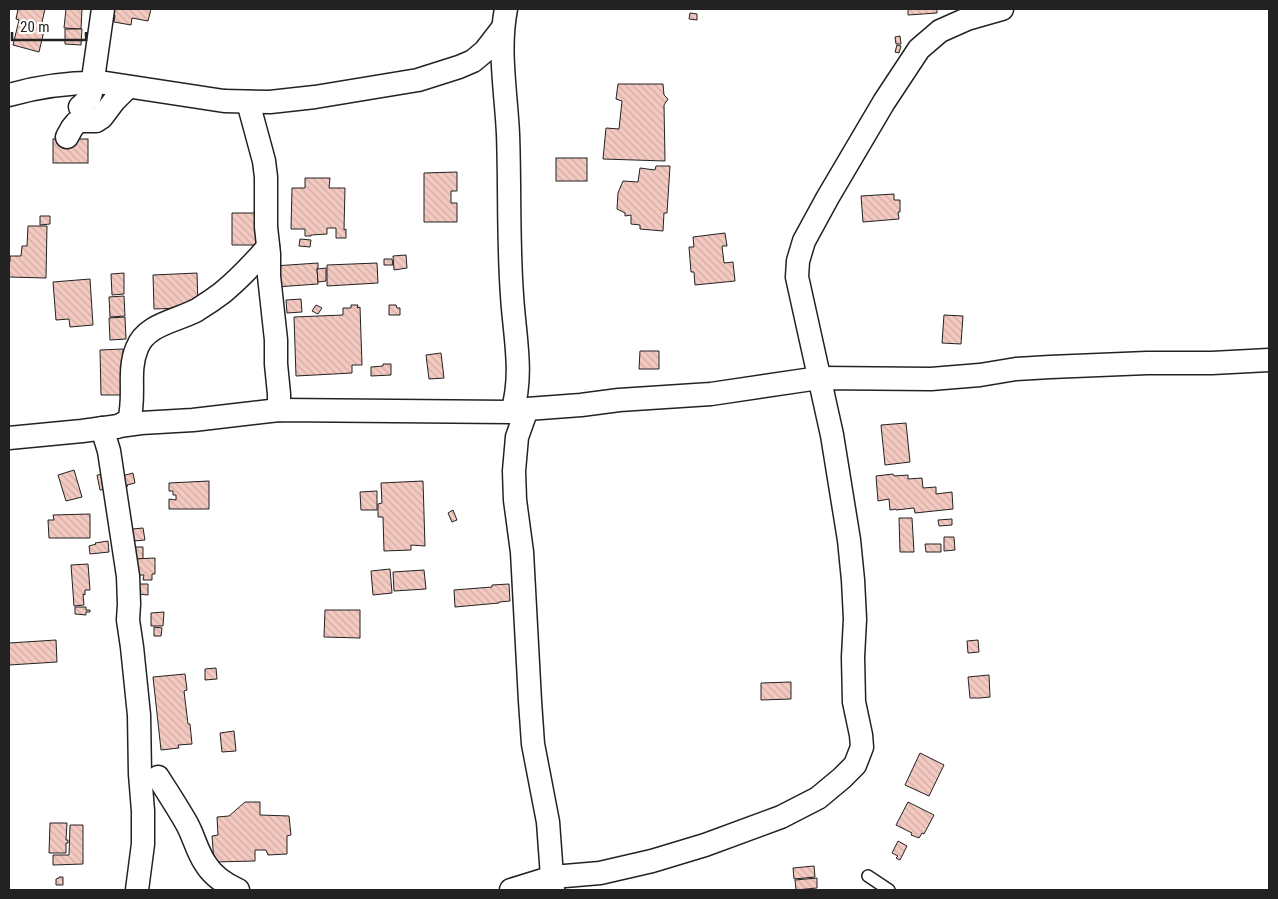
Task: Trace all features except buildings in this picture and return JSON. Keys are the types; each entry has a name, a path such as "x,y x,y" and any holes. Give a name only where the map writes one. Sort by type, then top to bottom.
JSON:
{"street":[{"path":"76,122 89,99 93,83 103,9"},
{"path":"511,890 553,884 652,861 747,830 818,798 855,765 862,747 854,702 854,580 836,454 797,277 798,261 804,241 828,197 884,102 919,49 940,31 967,19 1002,9"},
{"path":"504,19 502,56 508,148 509,245 518,367 516,398 520,410 514,471 515,500 522,552 533,744 548,822 553,884"},
{"path":"9,95 30,89 61,85 106,83 248,102 270,102 315,97 418,80 444,73 473,61 485,52 504,19"},
{"path":"61,85 74,96 76,122"},
{"path":"76,122 96,121 102,117 128,87"},
{"path":"248,102 264,161 266,177 266,226 276,340 279,410"},
{"path":"110,427 129,420 132,404 131,382 133,363 137,347 143,337 151,330 197,310 222,292 268,247"},
{"path":"9,438 279,410 520,410 618,400 711,394 819,378 931,379 1050,367 1269,360"},
{"path":"110,427 109,451 128,576 128,620 139,715 143,844 137,890"},
{"path":"158,778 193,834 204,863 212,873 238,890"}],"lane":[{"path":"868,876 889,890"}]}
